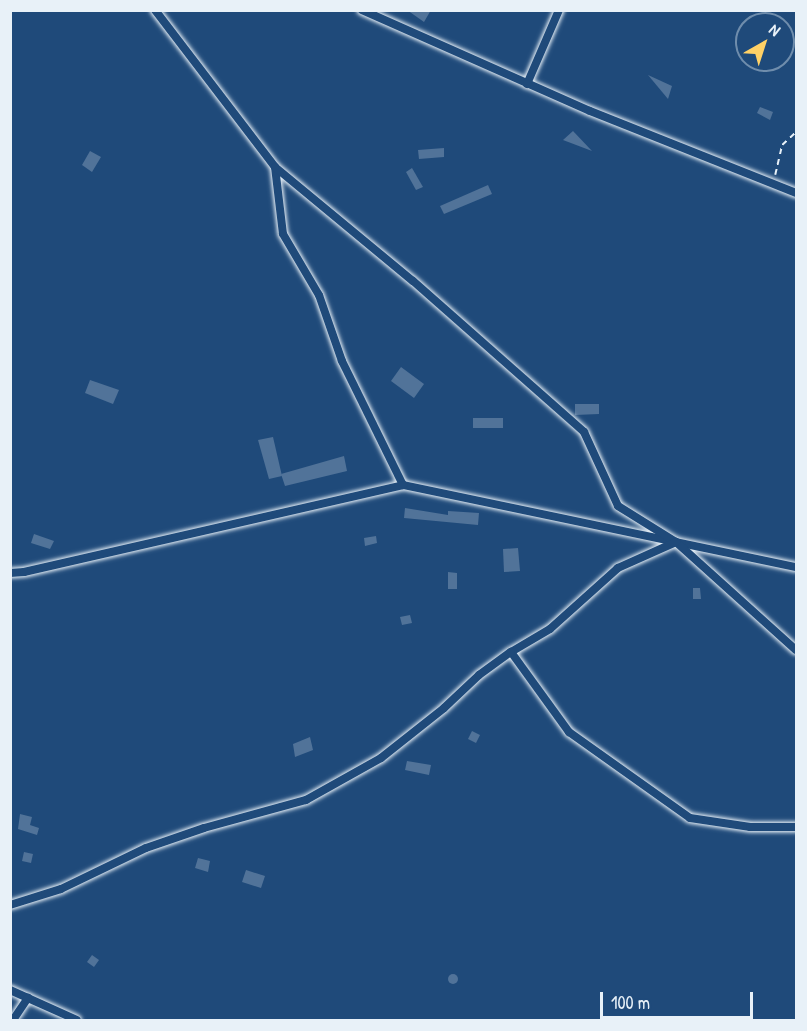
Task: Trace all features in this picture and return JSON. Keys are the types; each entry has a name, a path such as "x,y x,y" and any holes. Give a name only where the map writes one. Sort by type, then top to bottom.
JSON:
{"street":[{"path":"155,10 275,167 413,280 584,432 618,506 676,542 796,650"},
{"path":"362,10 590,111 774,182 796,193"},
{"path":"527,84 559,10"},
{"path":"275,167 283,234 319,295 342,361 403,485"},
{"path":"10,573 24,572 403,485 796,567"},
{"path":"10,905 61,889 146,848 204,828 306,800 381,758 444,708 479,675 511,652 550,629 618,568 676,542"},
{"path":"511,652 569,732 690,818 750,827 796,827"},
{"path":"10,990 77,1020"},
{"path":"13,1020 28,998"}],"path":[{"path":"774,182 782,146 796,132"}],"building":[{"path":"407,10 431,10 424,22"},
{"path":"648,75 672,86 668,99"},
{"path":"760,107 773,112 770,120 757,113"},
{"path":"573,131 592,151 563,140"},
{"path":"444,148 444,157 419,159 418,150"},
{"path":"90,151 101,157 92,172 82,165"},
{"path":"412,168 423,187 416,190 406,172"},
{"path":"488,185 492,194 444,214 440,206"},
{"path":"401,367 424,384 414,398 391,381"},
{"path":"90,380 119,390 113,404 85,393"},
{"path":"575,404 599,404 599,414 575,415"},
{"path":"473,418 503,418 503,428 473,428"},
{"path":"273,437 282,476 269,479 258,440"},
{"path":"344,456 347,471 285,486 281,474"},
{"path":"405,508 448,515 448,511 479,513 478,525 404,518"},
{"path":"34,534 54,541 50,549 31,543"},
{"path":"376,536 377,543 365,546 364,538"},
{"path":"518,548 520,571 504,572 503,549"},
{"path":"448,572 457,573 457,589 448,589"},
{"path":"693,588 700,588 701,599 693,599"},
{"path":"410,615 412,623 402,625 400,617"},
{"path":"472,731 480,735 476,743 468,739"},
{"path":"310,737 313,750 295,757 293,744"},
{"path":"407,761 431,765 429,775 405,770"},
{"path":"20,814 32,817 30,825 39,828 37,835 18,829"},
{"path":"24,852 33,854 31,863 22,861"},
{"path":"198,858 210,861 208,872 195,868"},
{"path":"246,870 265,876 261,888 242,882"},
{"path":"92,955 99,960 94,967 87,962"},
{"path":"453,974 457,975 457,983 453,984 449,983 448,979 449,975"}]}
